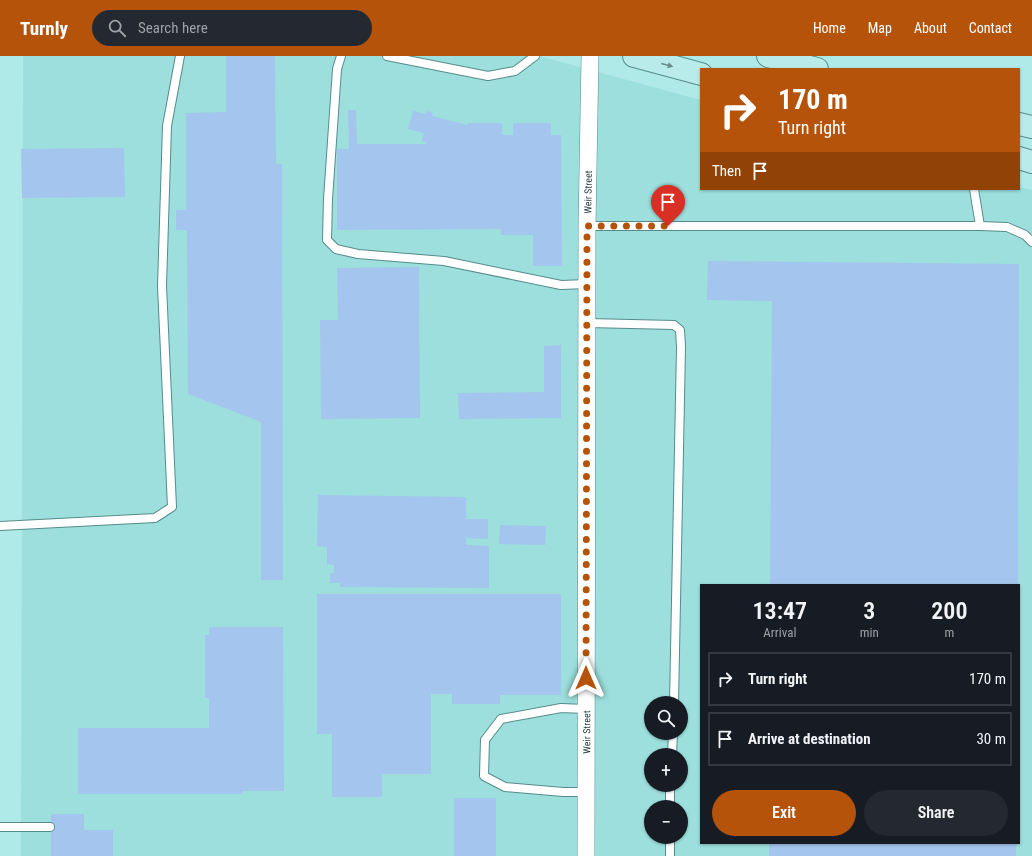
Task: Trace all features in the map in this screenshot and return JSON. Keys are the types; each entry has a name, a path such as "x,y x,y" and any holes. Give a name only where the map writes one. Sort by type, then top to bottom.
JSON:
{"main road":[{"path":"634,56 700,74"},
{"path":"768,56 812,68"},
{"path":"1020,124 1032,127"},
{"path":"1020,158 1032,162"}],"street":[{"name":"Weir Street","path":"586,856 587,226 590,56"}],"lane":[{"path":"0,526 155,518 172,507 162,286 167,126 180,56"},
{"path":"341,56 337,69 328,199 327,240 336,249 358,254 444,261 561,285 587,284"},
{"path":"387,56 488,76 515,71 536,56"},
{"path":"974,190 980,226"},
{"path":"587,226 980,226 1006,227 1026,235 1032,242"},
{"path":"588,323 674,325 680,330 681,347 674,696"},
{"path":"586,709 561,708 501,719 485,740 484,776 505,788 586,792"},
{"path":"0,827 50,827"},
{"path":"670,844 670,856"}],"shaded area":[{"path":"23,56 539,56 700,100 700,190 1020,190 1020,187 1032,190 1032,856 21,856"}],"building":[{"path":"226,56 275,56 276,164 282,164 283,580 261,580 261,422 188,394 187,230 176,230 176,210 186,210 186,113 226,112"},
{"path":"348,110 356,110 357,144 426,144 426,142 422,141 424,133 408,129 413,111 425,114 426,111 433,113 432,116 468,125 468,123 502,123 502,135 513,135 513,123 551,123 551,135 561,135 562,266 533,266 533,235 501,235 501,229 337,230 337,149 349,149"},
{"path":"124,148 125,197 22,198 21,149"},
{"path":"708,261 1019,264 1018,584 770,584 772,301 707,300"},
{"path":"419,267 420,418 321,419 320,320 338,320 337,268"},
{"path":"561,345 561,418 459,419 458,393 544,392 544,346"},
{"path":"318,495 466,497 466,519 488,519 488,539 466,538 466,545 489,546 489,588 340,587 340,583 330,583 330,573 334,573 334,565 327,564 327,547 317,546"},
{"path":"500,525 546,526 545,545 499,544"},
{"path":"317,594 561,594 561,695 500,695 500,704 452,704 452,694 431,694 431,774 382,774 382,797 332,797 332,734 317,734"},
{"path":"209,627 283,627 284,791 242,791 242,794 78,794 78,728 209,728 209,698 205,698 205,635 209,635"},
{"path":"454,798 496,798 496,856 454,856"},
{"path":"51,814 84,814 84,830 113,830 113,856 51,856"},
{"path":"769,844 1016,844 1016,856 769,856"}],"route":[{"path":"586,678 588,323 587,226 668,226"}]}
